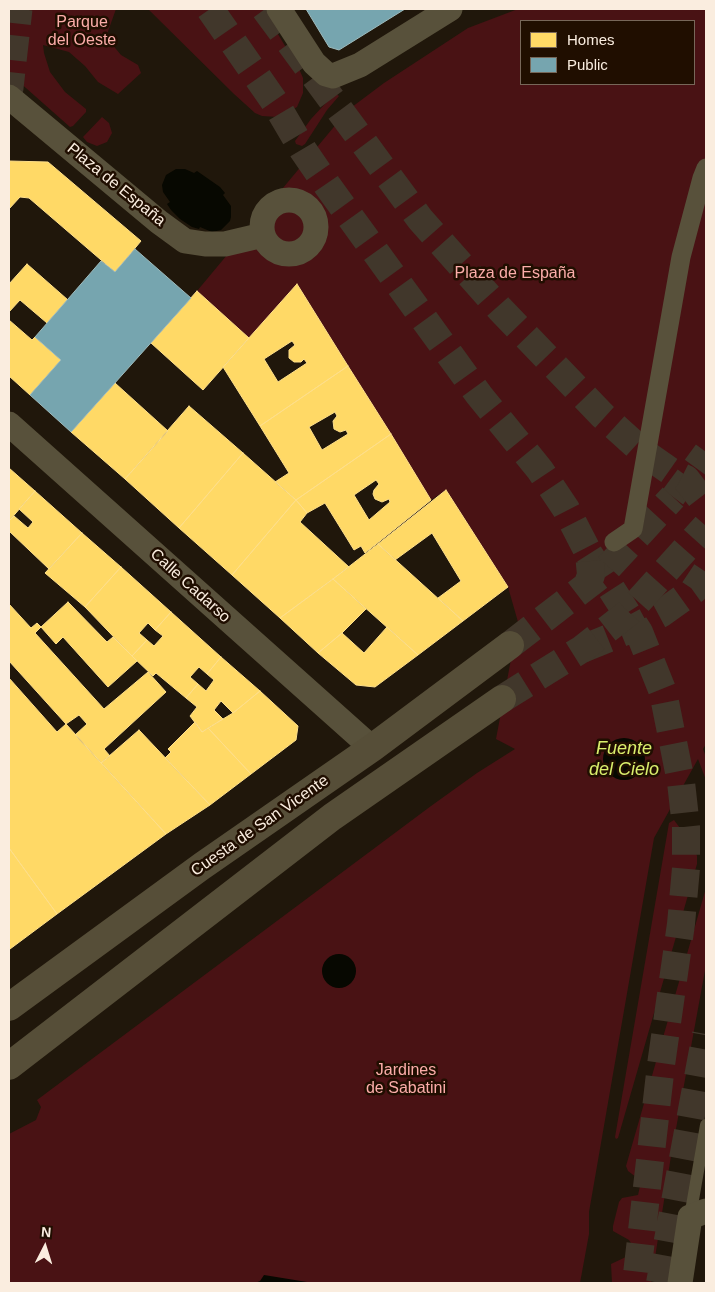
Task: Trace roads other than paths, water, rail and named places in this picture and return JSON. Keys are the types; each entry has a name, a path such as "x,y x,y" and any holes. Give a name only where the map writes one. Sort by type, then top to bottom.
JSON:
{"main road":[{"name":"Cuesta de San Vicente","path":"9,1007 202,866 372,748 510,646"},
{"name":"Cuesta de San Vicente","path":"9,1066 324,822 502,699"}],"street":[{"path":"278,9 314,63 326,74 333,76 360,65 450,9"},
{"name":"Plaza de España","path":"9,97 152,216 185,241 225,244 264,235"},
{"path":"614,542 634,529 681,257 705,174"},
{"name":"Calle Cadarso","path":"9,424 372,748"},
{"path":"680,1283 698,1214"}],"lane":[{"path":"698,1214 706,1125"}],"water":[{"path":"176,169 185,169 194,173 197,171 220,187 225,193 223,195 231,206 231,217 230,221 221,230 212,232 200,227 199,229 192,227 171,210 167,204 170,202 163,192 162,185 166,175"},
{"name":"Fuente del Cielo","path":"628,738 636,741 642,747 645,759 642,771 636,777 620,780 612,777 606,771 603,755 606,747 612,741"},
{"path":"339,954 351,959 356,971 351,983 339,988 327,983 322,971 327,959"},
{"path":"264,1275 307,1282 255,1283 260,1281"}],"tunnel":[{"path":"9,97 20,9"},
{"path":"210,9 274,101 303,150 327,185 479,395 540,470 566,509 589,554 591,575 587,586"},
{"path":"265,9 420,219 500,309 602,415 643,452 670,471 686,479 706,505"},
{"path":"673,497 706,452"},
{"path":"510,645 602,574 673,497"},
{"path":"502,699 582,649 628,613 706,526"},
{"path":"589,554 639,632 663,692 681,782 686,827 686,868 681,924 661,1065 636,1283"},
{"path":"582,649 636,627 662,613 694,590 706,572"},
{"path":"660,1283 706,1034"}],"park label":[{"name":"Parque del Oeste","path":"82,32"},
{"name":"Jardines de Sabatini","path":"406,1080"}]}
